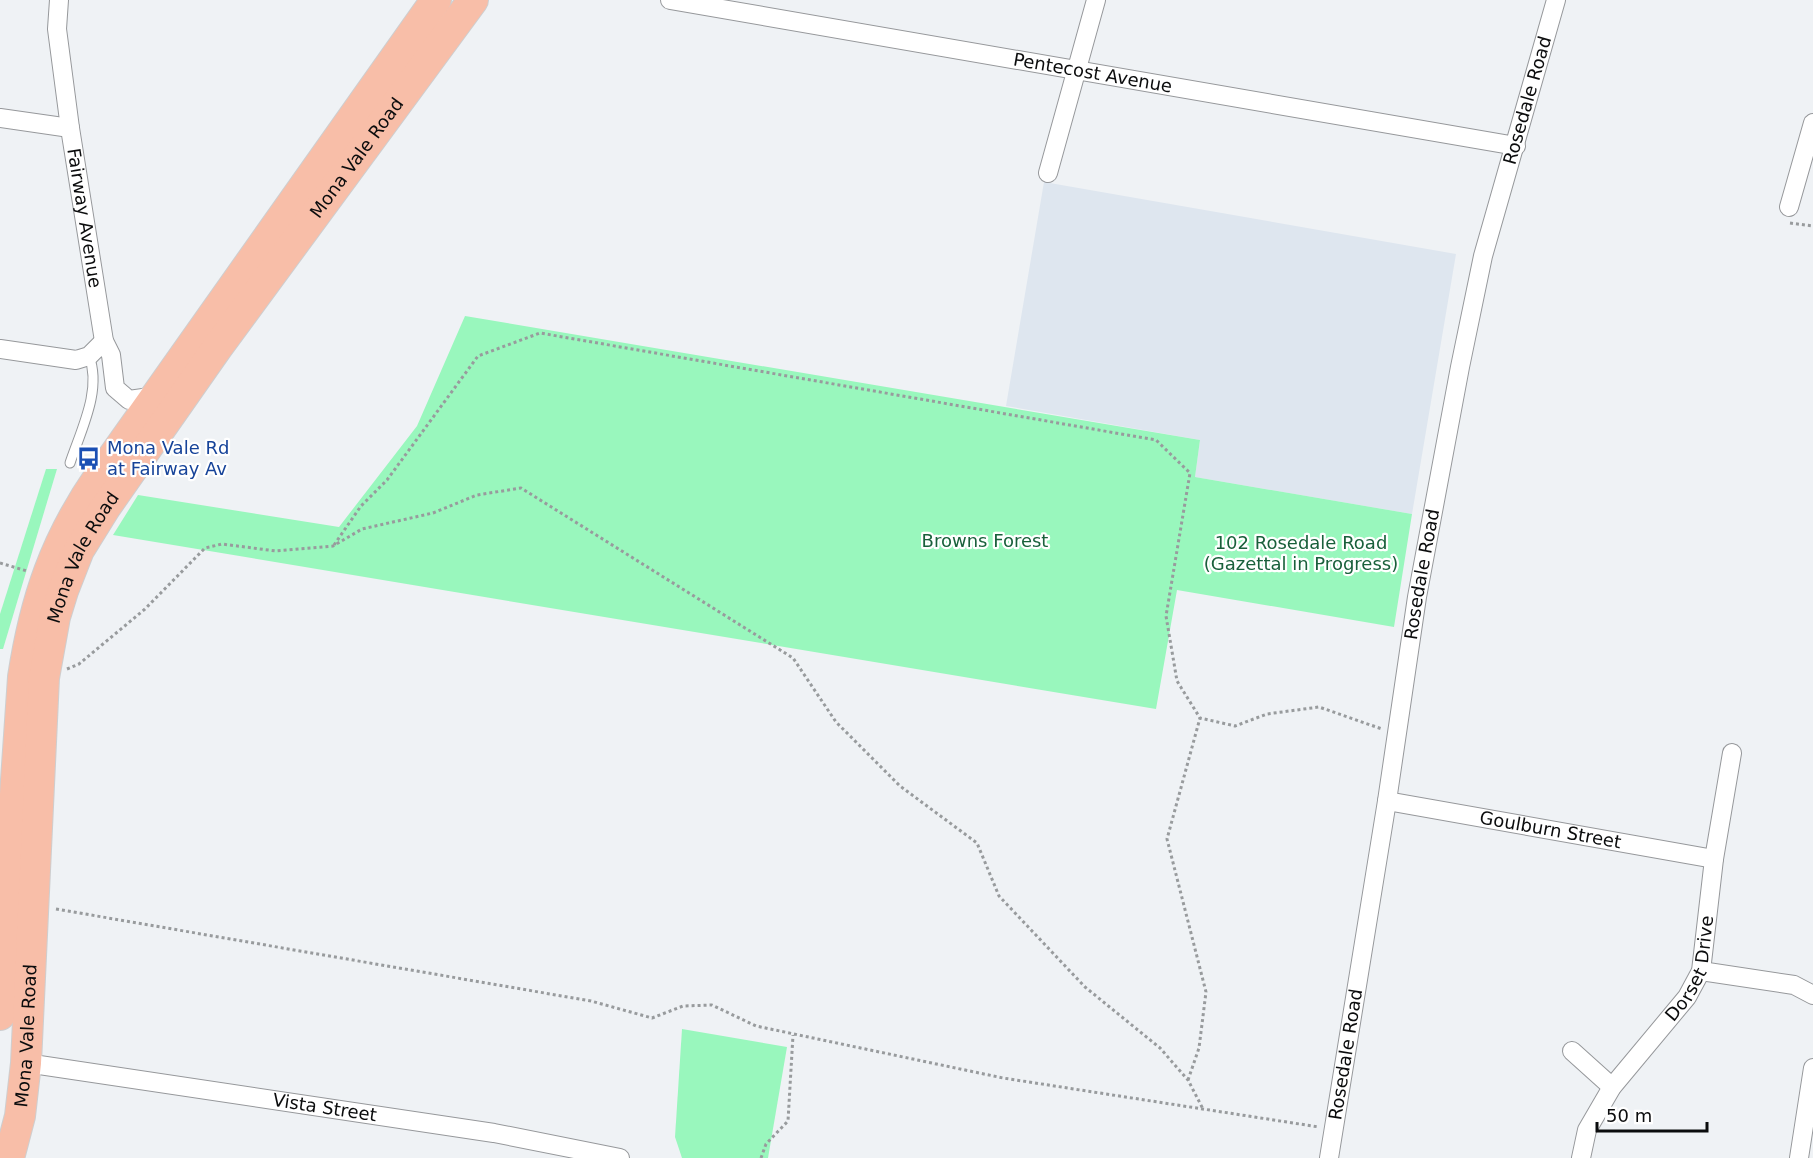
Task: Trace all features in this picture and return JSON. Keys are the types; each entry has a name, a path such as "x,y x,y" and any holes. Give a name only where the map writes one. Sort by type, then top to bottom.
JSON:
{"highway":[{"name":"Mona Vale Road","path":"0,1015 23,677 31,627 45,576 76,510 435,0"},
{"name":"Mona Vale Road","path":"9,1158 20,1116 26,1063 44,678 55,617 79,550 105,508 217,348 473,0"}],"street":[{"name":"Fairway Avenue","path":"59,0 57,29 70,128 104,341 111,356 116,388 121,395 136,400 157,396"},
{"name":"Pentecost Avenue","path":"670,0 1075,72 1516,146"},
{"path":"1048,173 1096,0"},
{"name":"Rosedale Road","path":"1329,1158 1387,801 1417,597 1460,367 1483,256 1556,0"},
{"path":"0,118 70,128"},
{"path":"1789,207 1813,123"},
{"path":"0,349 76,360 89,356 104,341"},
{"name":"Dorset Drive","path":"1581,1158 1587,1130 1612,1087 1688,997 1701,971 1714,859 1732,753"},
{"name":"Goulburn Street","path":"1387,801 1714,859"},
{"path":"1701,971 1794,985 1813,995"},
{"path":"1572,1051 1612,1087"},
{"name":"Vista Street","path":"26,1063 494,1133 620,1158"},
{"path":"1798,1158 1813,1068"}],"lane":[{"path":"70,463 91,403 94,369 89,356"}],"path":[{"path":"333,546 361,506 387,480 478,356 540,333 1156,440 1190,473 1166,616 1177,681 1200,718 1235,726 1267,714 1319,706 1397,734"},
{"path":"63,670 79,664 145,609 205,548 222,544 276,551 333,546 362,529 433,513 477,495 521,488 549,503 585,530 793,658 836,722 900,786 977,843 999,896 1085,987 1160,1048 1188,1080 1203,1109"},
{"path":"0,562 32,573"},
{"path":"1188,1080 1199,1048 1206,992 1167,839 1200,718"},
{"path":"48,909 591,1001 652,1018 683,1006 712,1005 756,1026 1003,1078 1333,1129"},
{"path":"761,1158 766,1144 788,1121 793,1035"}],"shaded area":[{"path":"1044,182 1456,254 1412,514 1195,477 1200,440 1006,406"}],"green space":[{"name":"Browns Forest","path":"465,316 1200,440 1195,477 1412,514 1394,627 1177,590 1156,709 113,535 138,495 339,527 417,426"},
{"path":"46,469 57,469 3,649 0,649 0,614"},
{"path":"682,1029 787,1047 768,1158 682,1158 675,1137"}],"place":[{"name":"Mona Vale Rd at Fairway Av","path":"89,458"}],"park label":[{"name":"102 Rosedale Road (Gazettal in Progress)","path":"1301,553"}]}
